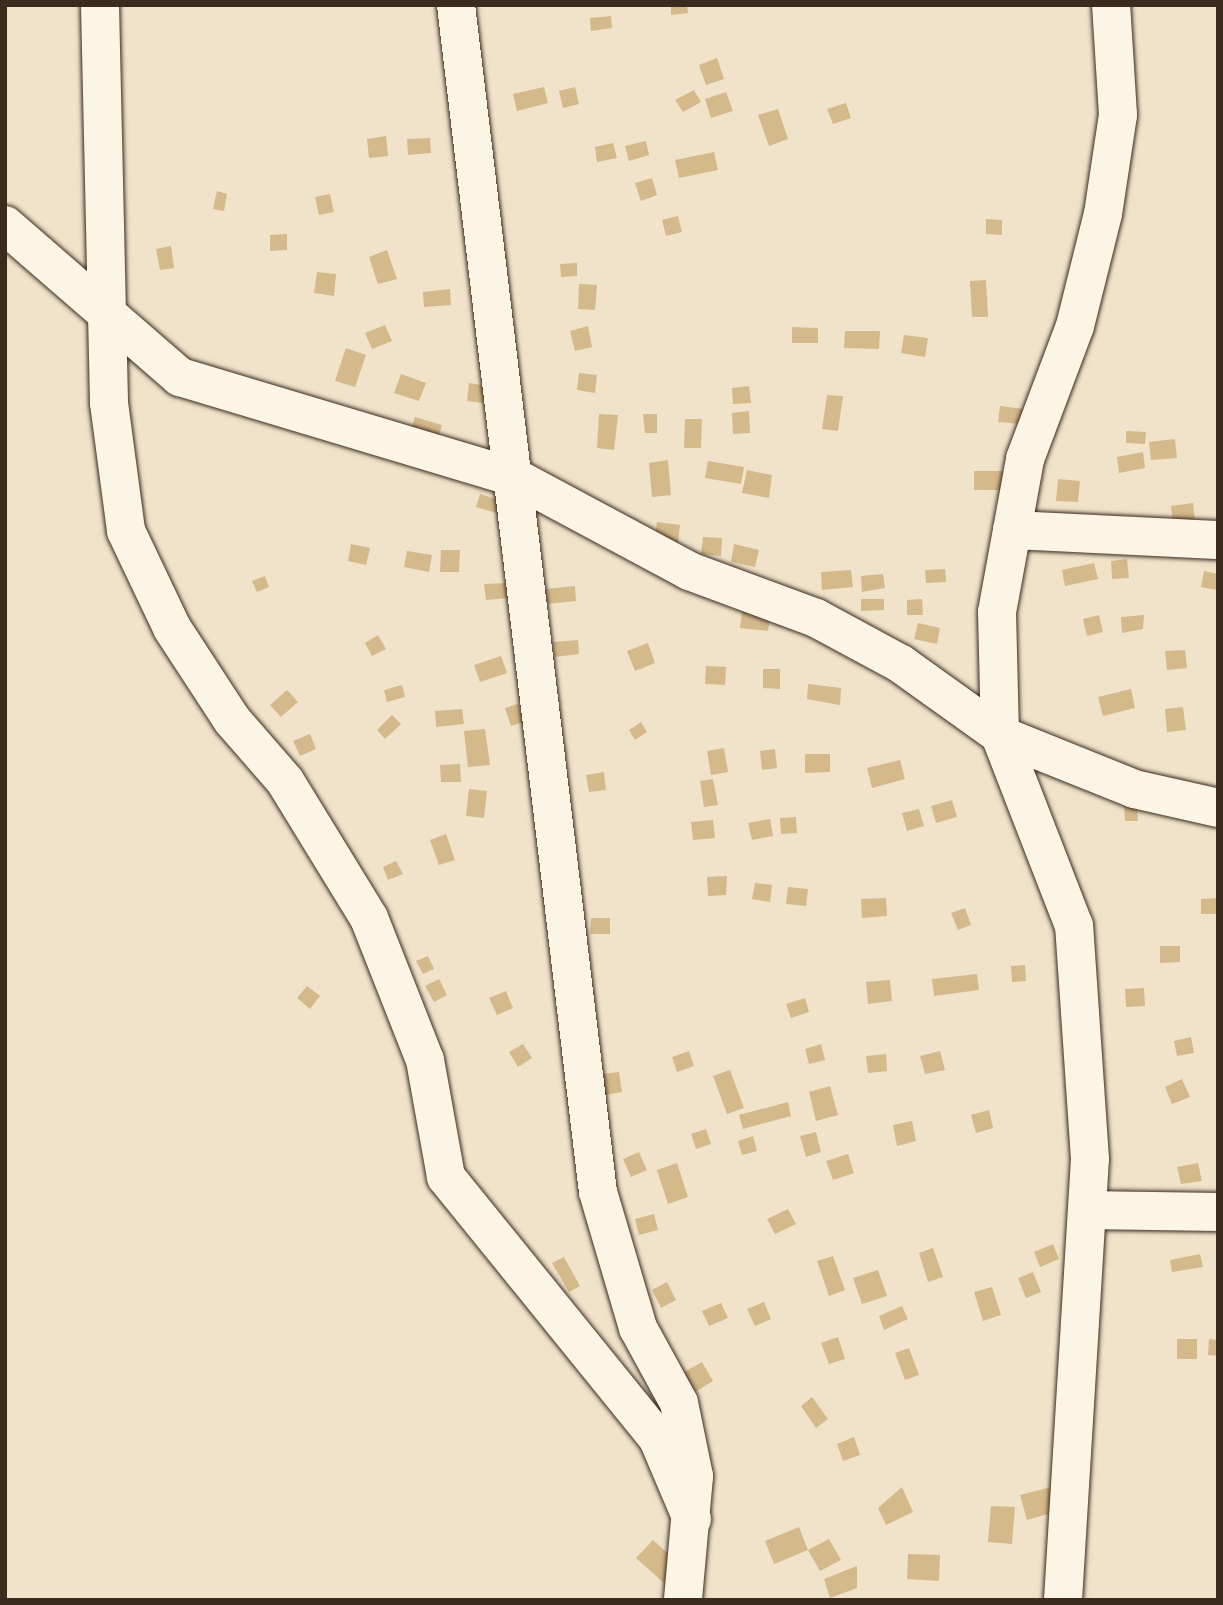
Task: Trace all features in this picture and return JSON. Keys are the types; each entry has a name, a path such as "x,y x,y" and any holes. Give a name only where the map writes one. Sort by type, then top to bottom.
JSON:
{"street":[{"path":"100,5 109,403 126,531 172,628 232,720 285,781 369,918 425,1060 446,1177 658,1439 692,1519"},
{"path":"456,5 598,1192 638,1328 679,1403 694,1476 683,1600"},
{"path":"1063,1600 1090,1159 1074,926 1000,735 997,612 1026,459 1075,326 1103,214 1118,115 1111,5"},
{"path":"5,225 180,377 514,477 689,571 816,618 901,664 1000,735 1134,789 1218,808"},
{"path":"1012,530 1218,540"},
{"path":"1087,1210 1218,1212"}],"building":[{"path":"671,5 687,5 688,13 671,15"},
{"path":"611,16 612,28 591,31 590,18"},
{"path":"717,58 724,79 706,85 699,65"},
{"path":"544,87 548,103 517,111 513,94"},
{"path":"575,87 579,104 563,108 559,91"},
{"path":"694,90 701,102 683,112 675,100"},
{"path":"726,92 733,111 711,118 705,99"},
{"path":"846,103 851,118 833,124 827,109"},
{"path":"778,109 788,139 769,146 758,115"},
{"path":"386,136 388,156 369,158 367,139"},
{"path":"430,138 431,153 408,155 407,139"},
{"path":"646,141 649,155 629,161 625,146"},
{"path":"613,143 617,158 597,162 595,147"},
{"path":"714,152 718,170 679,178 675,160"},
{"path":"652,178 657,195 641,201 635,183"},
{"path":"217,191 227,194 224,211 213,209"},
{"path":"330,194 334,212 319,215 315,197"},
{"path":"678,216 682,232 666,236 662,220"},
{"path":"986,219 1002,220 1002,235 986,234"},
{"path":"287,234 287,250 270,251 270,235"},
{"path":"171,246 174,268 160,270 156,249"},
{"path":"387,250 397,279 378,284 369,257"},
{"path":"577,263 577,276 561,277 560,264"},
{"path":"317,272 336,274 334,296 314,293"},
{"path":"986,280 988,317 972,317 970,281"},
{"path":"579,284 597,285 595,310 578,309"},
{"path":"450,289 451,305 424,307 423,292"},
{"path":"385,325 392,341 372,349 365,333"},
{"path":"588,326 592,347 575,351 570,331"},
{"path":"792,327 818,328 818,343 792,343"},
{"path":"845,331 880,331 879,349 844,348"},
{"path":"904,335 928,338 925,357 901,353"},
{"path":"346,348 366,355 355,387 335,381"},
{"path":"579,373 597,375 595,393 577,390"},
{"path":"401,374 426,383 419,401 394,393"},
{"path":"469,383 487,386 484,403 467,401"},
{"path":"749,386 751,403 733,404 732,388"},
{"path":"827,395 843,396 838,431 822,429"},
{"path":"1000,406 1023,409 1021,424 998,422"},
{"path":"749,411 750,433 733,434 732,413"},
{"path":"599,414 618,415 614,450 597,448"},
{"path":"643,414 657,414 657,433 645,433"},
{"path":"415,417 442,425 437,441 410,433"},
{"path":"685,419 702,419 701,448 684,448"},
{"path":"1126,431 1146,432 1145,444 1126,443"},
{"path":"1175,439 1177,458 1151,460 1149,442"},
{"path":"1143,452 1145,468 1119,473 1117,457"},
{"path":"668,460 671,495 652,497 649,463"},
{"path":"708,461 744,467 741,484 705,478"},
{"path":"747,470 772,475 769,498 742,493"},
{"path":"974,471 1007,471 1007,490 974,490"},
{"path":"1058,479 1080,481 1078,502 1056,501"},
{"path":"480,494 508,503 504,515 476,507"},
{"path":"1193,503 1195,521 1173,523 1171,506"},
{"path":"657,522 680,525 678,543 655,540"},
{"path":"703,537 722,538 721,556 701,554"},
{"path":"351,544 370,548 366,565 348,561"},
{"path":"734,544 759,550 755,567 731,562"},
{"path":"441,550 460,550 459,572 440,572"},
{"path":"407,551 432,555 429,572 404,567"},
{"path":"1127,559 1129,578 1112,579 1111,561"},
{"path":"1094,563 1098,579 1065,586 1062,570"},
{"path":"945,569 946,582 926,583 925,570"},
{"path":"851,570 853,587 822,590 821,572"},
{"path":"1204,571 1218,574 1218,590 1201,587"},
{"path":"883,574 885,588 862,592 861,576"},
{"path":"265,576 269,587 257,592 252,581"},
{"path":"508,583 510,598 486,600 484,584"},
{"path":"575,586 576,601 547,604 545,589"},
{"path":"861,599 884,599 884,610 861,611"},
{"path":"922,599 923,615 907,615 907,600"},
{"path":"742,610 771,613 768,631 740,628"},
{"path":"1099,615 1103,632 1087,636 1083,619"},
{"path":"1144,615 1143,629 1122,633 1121,617"},
{"path":"918,623 940,628 937,644 914,639"},
{"path":"378,635 386,649 372,656 365,643"},
{"path":"578,640 579,654 555,657 553,642"},
{"path":"648,643 655,663 635,671 627,651"},
{"path":"1185,650 1187,668 1167,670 1165,651"},
{"path":"501,656 507,673 480,682 474,665"},
{"path":"706,666 726,667 725,685 705,684"},
{"path":"763,669 780,669 780,689 763,688"},
{"path":"808,684 841,688 840,705 807,699"},
{"path":"402,685 405,697 387,702 384,690"},
{"path":"1131,689 1135,708 1103,716 1098,697"},
{"path":"287,690 298,702 281,717 270,705"},
{"path":"518,704 524,722 511,726 505,708"},
{"path":"1183,707 1186,730 1167,732 1165,709"},
{"path":"462,709 464,724 436,727 435,711"},
{"path":"392,715 401,724 385,739 377,730"},
{"path":"641,722 647,732 635,740 629,730"},
{"path":"485,729 490,765 468,767 464,731"},
{"path":"310,734 316,749 300,756 293,741"},
{"path":"724,748 728,772 711,775 707,751"},
{"path":"775,749 777,768 762,770 760,751"},
{"path":"805,754 830,754 830,772 805,773"},
{"path":"900,760 905,779 872,788 867,768"},
{"path":"460,764 461,782 441,782 440,765"},
{"path":"604,772 606,790 589,792 586,775"},
{"path":"713,779 718,805 704,807 700,781"},
{"path":"469,789 487,791 484,818 466,816"},
{"path":"952,800 957,817 936,823 931,806"},
{"path":"1137,804 1138,821 1125,821 1124,805"},
{"path":"919,809 924,826 907,831 902,813"},
{"path":"796,817 797,833 781,834 780,818"},
{"path":"770,819 773,836 752,840 748,823"},
{"path":"713,820 715,838 693,840 691,822"},
{"path":"446,834 455,860 439,865 430,840"},
{"path":"396,861 403,874 388,880 383,867"},
{"path":"727,876 726,895 708,896 707,877"},
{"path":"755,883 772,885 770,902 752,899"},
{"path":"788,887 808,889 806,906 786,904"},
{"path":"886,898 887,916 862,918 861,899"},
{"path":"1218,898 1218,914 1201,914 1201,899"},
{"path":"965,908 971,925 958,930 951,913"},
{"path":"591,918 610,918 610,934 590,934"},
{"path":"1160,946 1180,946 1180,962 1160,963"},
{"path":"428,956 434,969 423,974 416,961"},
{"path":"1025,965 1026,981 1012,982 1011,966"},
{"path":"977,974 979,990 934,996 932,979"},
{"path":"439,979 447,995 434,1002 425,986"},
{"path":"890,980 892,1001 868,1004 866,982"},
{"path":"307,986 320,996 310,1009 297,998"},
{"path":"1144,988 1145,1006 1126,1007 1125,989"},
{"path":"506,991 513,1008 497,1015 489,998"},
{"path":"805,998 809,1012 791,1018 786,1004"},
{"path":"1191,1037 1194,1053 1177,1056 1174,1041"},
{"path":"523,1044 532,1058 518,1067 509,1052"},
{"path":"821,1044 825,1060 809,1064 805,1049"},
{"path":"689,1051 694,1066 677,1072 672,1057"},
{"path":"940,1051 945,1070 925,1074 920,1056"},
{"path":"886,1054 887,1071 868,1073 866,1056"},
{"path":"730,1070 744,1108 727,1114 713,1076"},
{"path":"619,1072 622,1092 605,1095 603,1074"},
{"path":"1182,1079 1190,1097 1172,1104 1165,1087"},
{"path":"830,1086 838,1115 816,1121 809,1092"},
{"path":"788,1102 791,1116 743,1129 739,1115"},
{"path":"989,1110 993,1128 976,1133 971,1115"},
{"path":"912,1121 916,1141 897,1146 893,1125"},
{"path":"706,1129 711,1144 696,1149 691,1134"},
{"path":"816,1132 821,1152 806,1157 800,1136"},
{"path":"753,1136 757,1151 742,1155 738,1141"},
{"path":"639,1152 647,1170 631,1177 623,1159"},
{"path":"848,1154 854,1173 833,1180 826,1161"},
{"path":"677,1163 688,1197 668,1204 657,1170"},
{"path":"1198,1163 1202,1181 1181,1184 1177,1167"},
{"path":"788,1209 796,1224 775,1234 767,1219"},
{"path":"654,1214 658,1230 639,1235 635,1219"},
{"path":"1053,1244 1059,1259 1040,1267 1034,1252"},
{"path":"933,1248 943,1277 928,1282 919,1253"},
{"path":"1200,1254 1203,1267 1172,1272 1170,1260"},
{"path":"833,1256 845,1290 829,1296 817,1261"},
{"path":"564,1257 580,1286 569,1292 552,1263"},
{"path":"878,1270 887,1296 862,1304 853,1278"},
{"path":"1033,1272 1041,1292 1026,1298 1018,1278"},
{"path":"667,1282 676,1300 661,1308 652,1290"},
{"path":"992,1287 1001,1315 983,1321 974,1292"},
{"path":"764,1302 771,1319 755,1326 747,1309"},
{"path":"721,1303 728,1318 709,1326 702,1311"},
{"path":"902,1306 908,1319 884,1330 879,1316"},
{"path":"838,1337 845,1359 829,1364 821,1343"},
{"path":"1177,1339 1197,1339 1197,1359 1177,1359"},
{"path":"1209,1339 1218,1340 1218,1356 1208,1355"},
{"path":"909,1348 919,1375 905,1380 895,1353"},
{"path":"702,1362 713,1381 695,1392 684,1372"},
{"path":"812,1397 828,1419 816,1428 801,1406"},
{"path":"854,1437 860,1455 843,1461 837,1444"},
{"path":"1055,1486 1062,1510 1027,1520 1020,1495"},
{"path":"902,1487 913,1512 886,1525 878,1508"},
{"path":"991,1506 1015,1507 1012,1544 988,1542"},
{"path":"799,1527 808,1550 774,1564 765,1541"},
{"path":"829,1539 841,1560 820,1571 808,1550"},
{"path":"653,1540 682,1566 665,1584 636,1558"},
{"path":"908,1554 940,1555 939,1581 907,1579"},
{"path":"857,1566 857,1588 830,1598 824,1579"}]}
